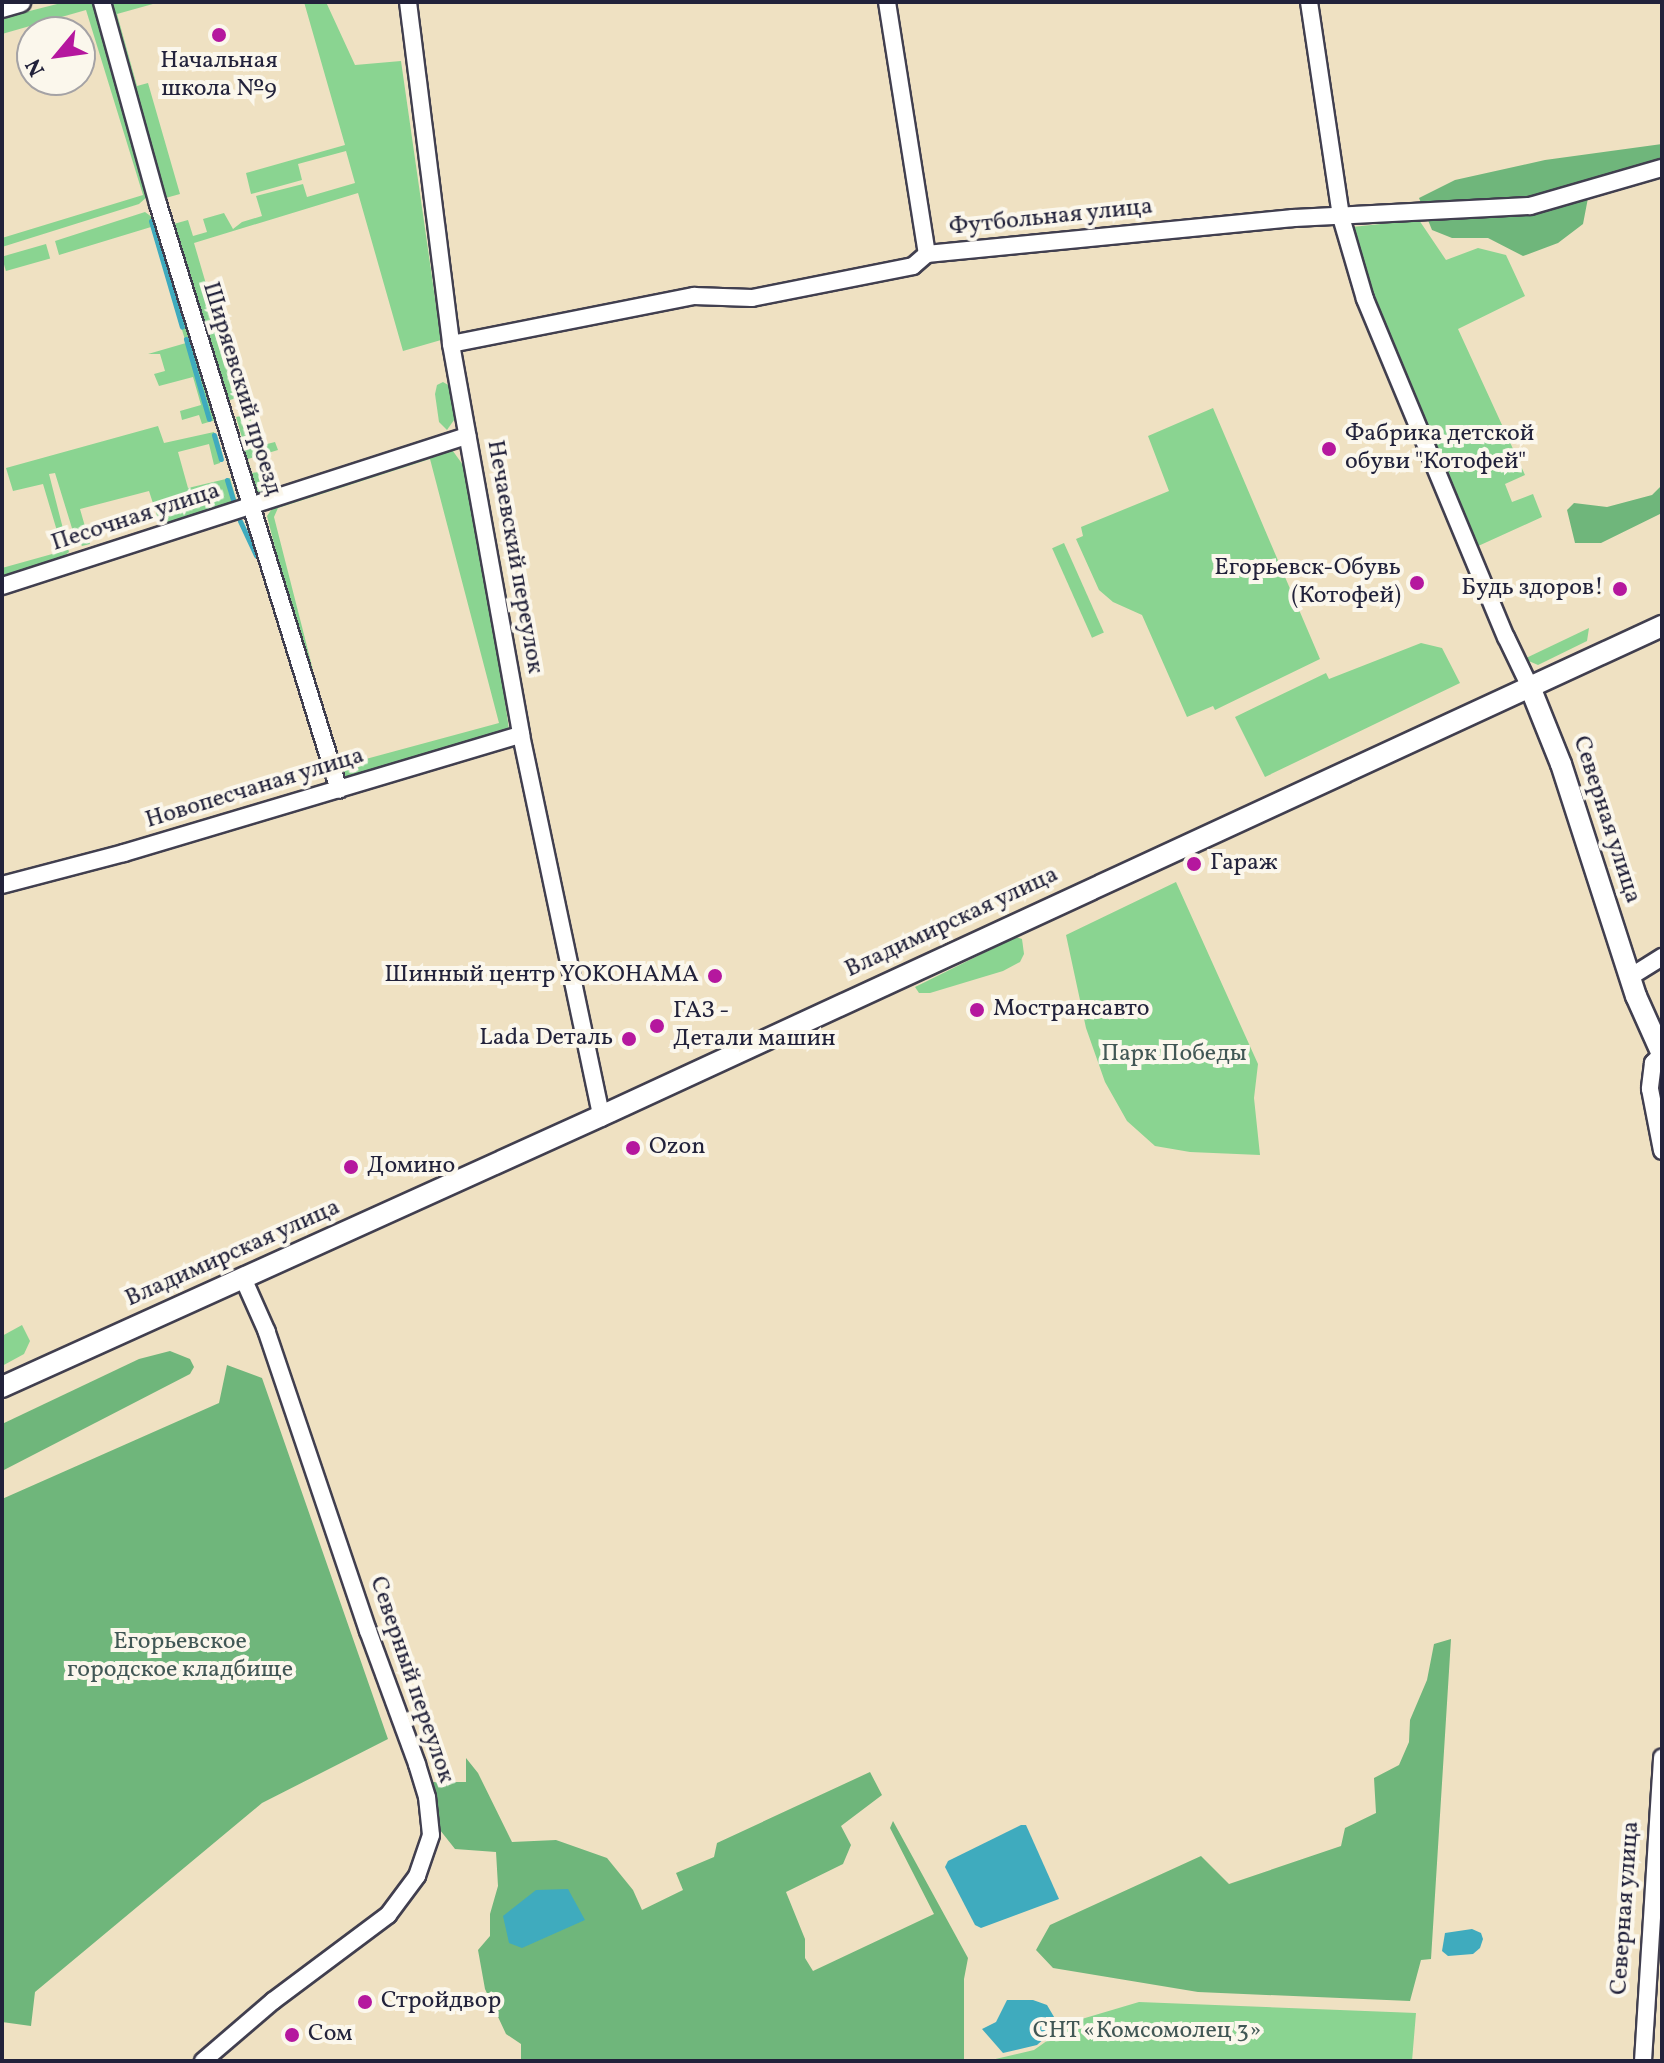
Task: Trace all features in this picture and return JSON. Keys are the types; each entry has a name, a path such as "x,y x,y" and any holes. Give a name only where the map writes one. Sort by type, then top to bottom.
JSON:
{"street":[{"path":"2,7 20,2"},
{"name":"Ширяевский проезд","path":"102,2 126,94 339,790"},
{"name":"Нечаевский переулок","path":"408,2 451,344 521,735 601,1116"},
{"path":"887,2 927,254"},
{"path":"1309,2 1341,217 1365,299 1530,687"},
{"name":"Футбольная улица","path":"451,344 694,296 752,298 913,266 927,254 1293,218 1530,206 1662,168"},
{"name":"Песочная улица","path":"2,586 467,436"},
{"name":"Владимирская улица","path":"2,1387 601,1116 1662,626"},
{"name":"Северная улица","path":"1530,687 1561,764 1630,977 1662,1054 1653,1063 1650,1089 1662,1151"},
{"name":"Новопесчаная улица","path":"2,885 124,853 521,735"},
{"path":"1630,977 1662,957"},
{"name":"Северный переулок","path":"203,2061 273,2001 388,1915 417,1876 431,1835 427,1797 417,1764 368,1631 267,1332 243,1278"},
{"name":"Северная улица","path":"1643,2061 1662,1758"}],"green space":[{"path":"65,2 95,2 148,196 139,204 2,247 2,238 143,195 96,42 96,16 88,16 86,10 65,16 16,16 16,30 2,34 2,18"},
{"path":"107,2 160,2 117,14 137,86 148,83 180,194 162,199"},
{"path":"304,2 326,2 355,65 401,61 441,340 403,351 358,193 194,243 221,335 227,334 245,395 224,402 170,225 188,220 193,236 207,232 203,219 224,213 233,229 242,222 262,216 256,196 303,184 307,197 355,183 346,151 298,164 302,180 251,194 246,173 345,145"},
{"path":"1662,144 1662,160 1613,176 1588,198 1583,224 1558,243 1523,256 1488,238 1452,238 1432,230 1419,198 1455,180 1545,160"},
{"path":"145,212 156,220 216,420 202,424 199,415 182,420 180,411 201,405 193,377 159,386 154,374 165,371 160,354 148,354 186,343 151,227 59,255 55,241"},
{"path":"1419,220 1446,260 1478,248 1506,255 1525,296 1458,329 1525,475 1505,484 1512,502 1533,494 1542,517 1476,547 1374,299 1352,227"},
{"path":"46,244 50,258 6,271 2,257"},
{"path":"443,382 450,386 454,409 454,420 447,430 439,422 435,394 437,385"},
{"path":"1213,408 1320,659 1215,710 1213,706 1187,717 1142,615 1113,602 1099,590 1076,539 1083,536 1081,527 1169,491 1148,436"},
{"path":"249,414 259,446 275,442 278,450 248,459 252,473 258,472 264,492 428,439 262,494 254,491 237,443 243,441 236,417"},
{"path":"158,426 164,443 214,432 222,457 220,463 214,465 209,444 178,452 188,488 230,478 237,503 161,528 149,491 80,509 90,544 82,546 75,538 55,473 49,474 69,552 59,560 2,577 2,568 63,551 43,484 13,491 6,468"},
{"path":"450,447 463,465 497,643 509,730 506,735 343,779 314,698 319,697 340,766 499,723 430,459 278,508 274,517 313,670 306,671 267,516 276,503"},
{"path":"1662,485 1662,513 1601,543 1575,543 1567,510 1574,503 1607,507 1652,495"},
{"path":"1064,543 1104,633 1092,638 1052,548"},
{"path":"1589,628 1587,641 1538,665 1524,659"},
{"path":"1421,643 1442,648 1460,683 1265,777 1235,717 1326,673 1329,679"},
{"name":"Парк Победы","path":"1176,882 1258,1064 1254,1098 1260,1155 1190,1152 1155,1146 1127,1121 1105,1082 1086,1028 1066,935"},
{"path":"1016,937 1022,939 1024,954 1020,962 1003,971 930,993 919,993 915,987"},
{"path":"22,1325 30,1341 24,1354 2,1366 2,1336"},
{"path":"170,1351 190,1359 194,1367 190,1374 2,1471 2,1424 139,1359"},
{"name":"Егорьевское городское кладбище","path":"227,1365 262,1378 388,1739 262,1803 35,1992 31,2026 2,2022 2,1499 219,1403"},
{"path":"1451,1639 1431,1959 1421,1960 1410,2001 1198,1992 1053,1968 1036,1950 1050,1925 1201,1856 1229,1884 1341,1846 1345,1828 1376,1813 1374,1778 1399,1765 1409,1742 1410,1720 1427,1680 1434,1644"},
{"path":"466,1758 478,1773 512,1842 556,1840 607,1858 633,1890 642,1910 683,1890 676,1873 714,1857 717,1843 870,1772 882,1795 841,1826 851,1845 843,1864 786,1892 805,1939 805,1958 813,1971 934,1914 890,1828 893,1821 968,1958 964,1979 964,2061 521,2061 521,2044 506,2034 485,1989 478,1950 490,1936 490,1914 498,1886 496,1852 455,1849 440,1830 431,1782 466,1782"},
{"name":"СНТ «Комсомолец 3»","path":"1139,2002 1416,2013 1412,2061 987,2061 1034,2050 1075,2021"}],"water":[{"path":"1026,1825 1059,1899 981,1928 975,1925 945,1867 948,1861"},
{"path":"568,1889 585,1920 522,1948 509,1943 503,1916 536,1890"},
{"path":"1472,1929 1481,1933 1483,1939 1480,1948 1473,1954 1448,1956 1442,1951 1445,1933"},
{"path":"1007,2000 1033,2000 1047,2005 1057,2022 1056,2028 1037,2045 1003,2053 982,2029 996,2022"}],"waterway":[{"path":"151,221 182,327"},
{"path":"186,339 209,419"},
{"path":"214,435 221,459"},
{"path":"227,480 234,503"},
{"path":"240,521 256,555"}],"place":[{"name":"Начальная школа №9","path":"219,35"},
{"name":"Фабрика детской обуви \"Котофей\"","path":"1329,449"},
{"name":"Егорьевск-Обувь (Котофей)","path":"1417,583"},
{"name":"Будь здоров!","path":"1620,589"},
{"name":"Гараж","path":"1194,864"},
{"name":"Шинный центр YOKOHAMA","path":"715,976"},
{"name":"Мострансавто","path":"977,1010"},
{"name":"ГАЗ - Детали машин","path":"657,1026"},
{"name":"Lada Dеталь","path":"629,1039"},
{"name":"Ozon","path":"633,1148"},
{"name":"Домино","path":"351,1167"},
{"name":"Стройдвор","path":"365,2002"},
{"name":"Сом","path":"292,2035"}]}
